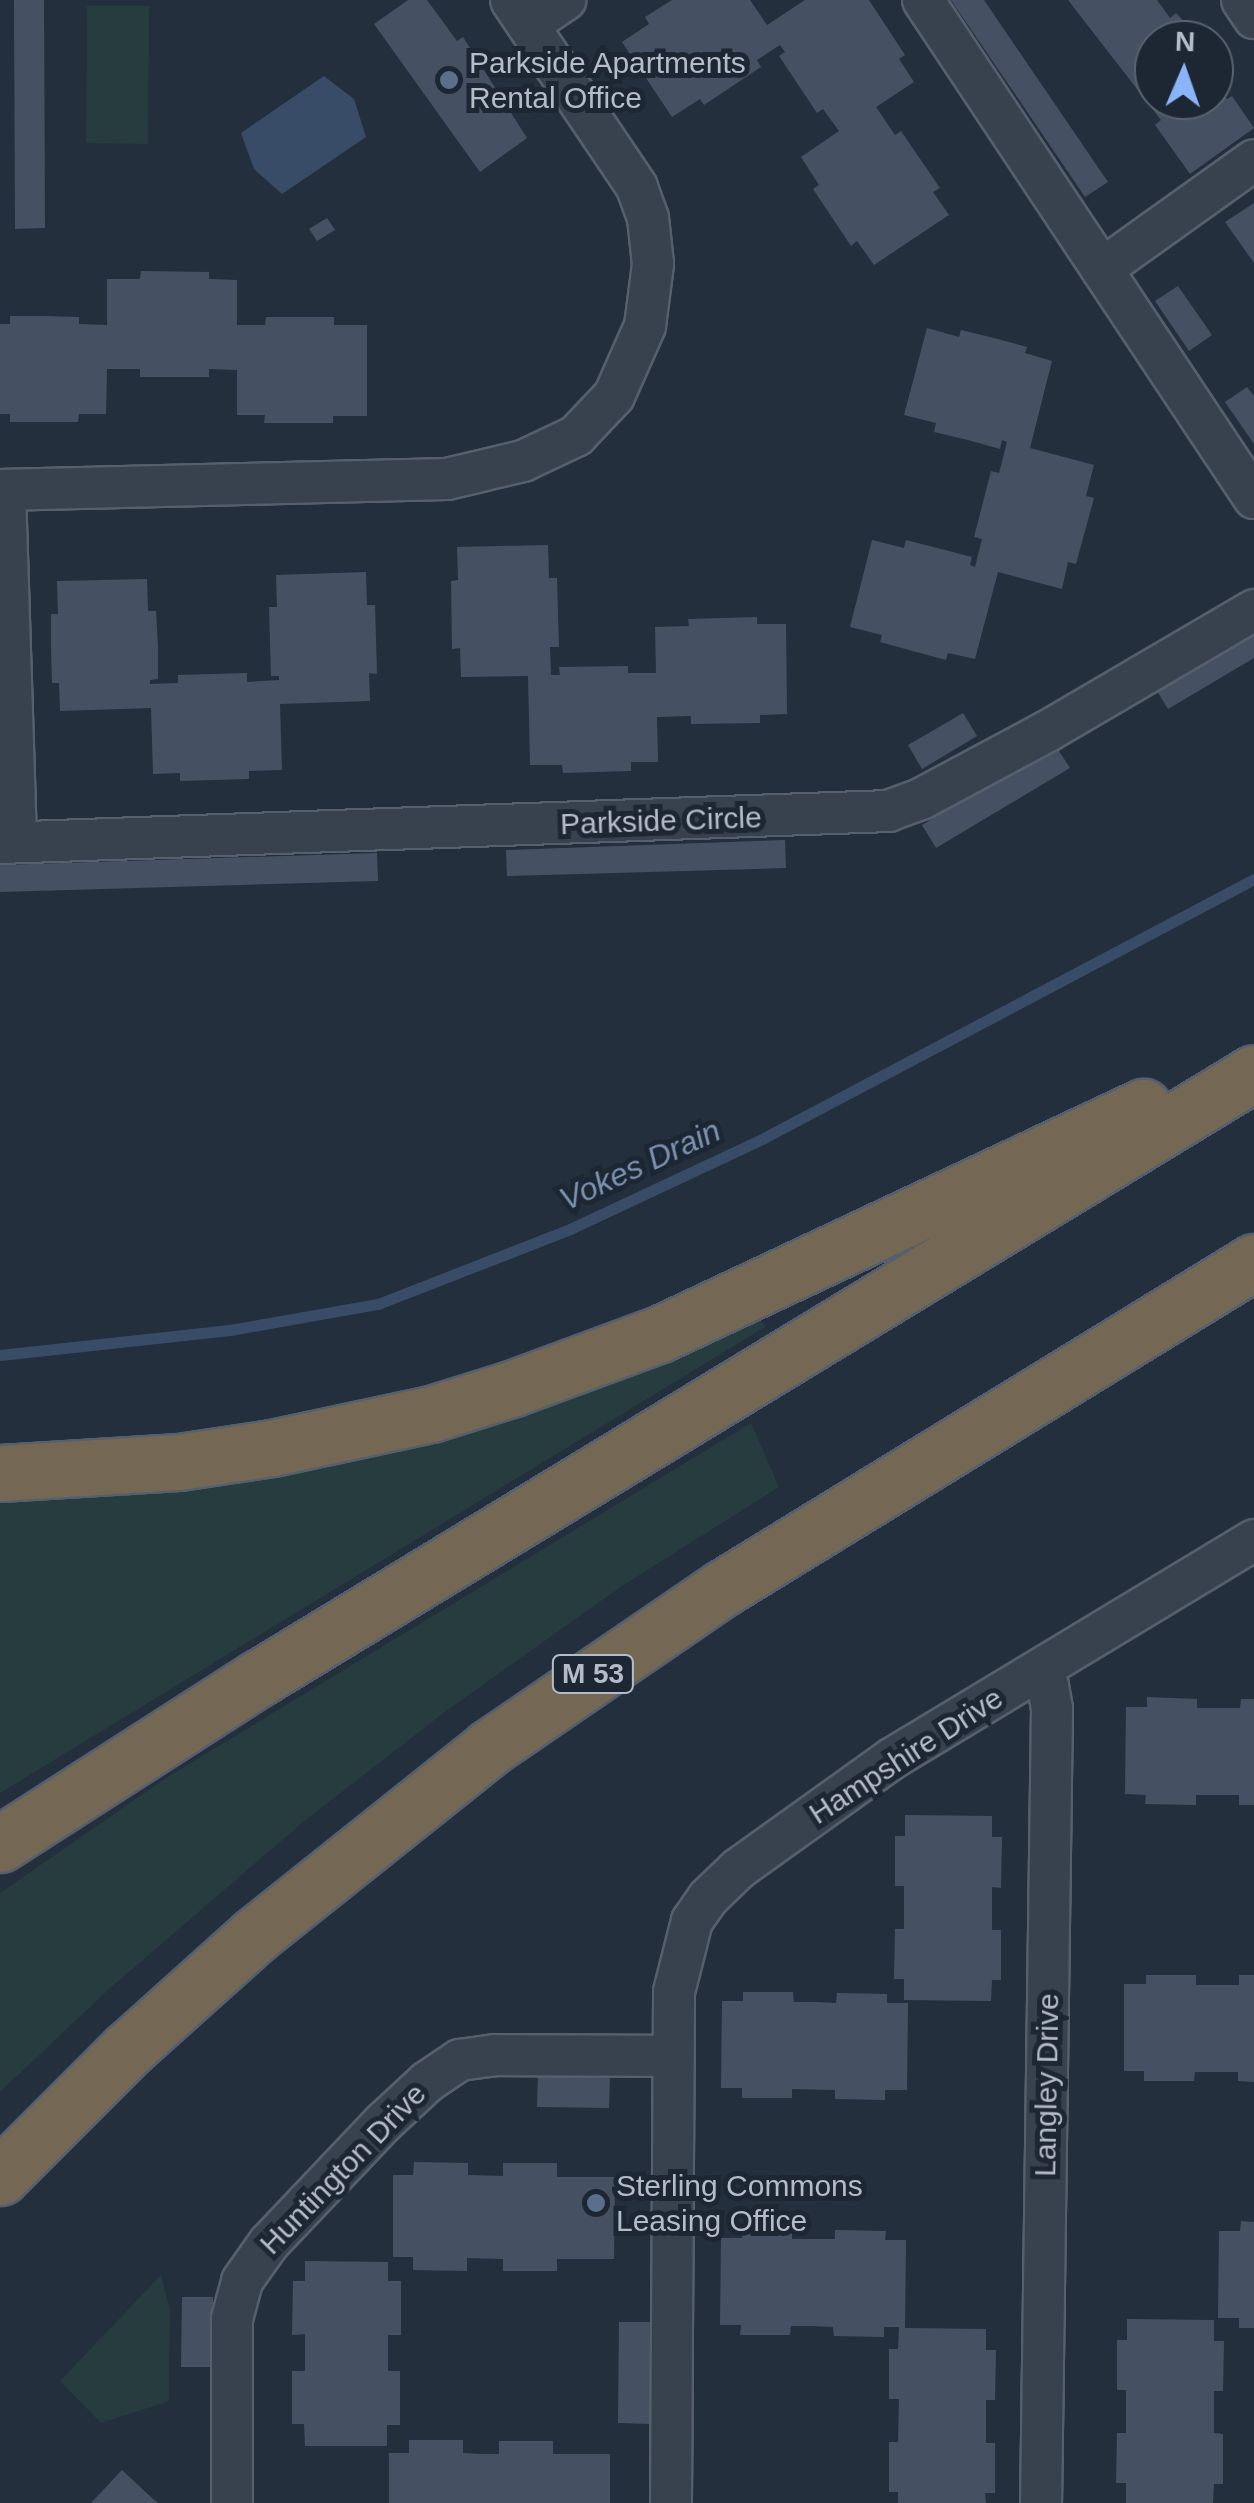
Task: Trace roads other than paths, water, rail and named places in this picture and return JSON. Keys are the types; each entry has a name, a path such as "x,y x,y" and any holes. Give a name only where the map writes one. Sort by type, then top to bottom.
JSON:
{"highway":[{"path":"0,1473 179,1462 272,1448 431,1414 511,1389 660,1334 748,1295 1254,1055"},
{"path":"0,1844 259,1678 1254,1073"},
{"name":"M 53","path":"0,2177 127,2050 255,1935 489,1748 723,1588 1254,1262"}],"street":[{"name":"Parkside Circle","path":"565,0 520,12 637,187 648,218 653,264 646,326 614,396 576,436 523,461 447,479 2,490 8,842 888,811 921,799 1048,731 1254,610"},
{"path":"923,0 1254,498"},
{"path":"1242,0 1254,18"},
{"path":"1102,269 1254,160"},
{"name":"Hampshire Drive","path":"671,2503 674,1992 682,1950 708,1898 738,1870 893,1758 1254,1540"},
{"name":"Langley Drive","path":"1039,1671 1048,1686 1052,1709 1040,2503"},
{"name":"Huntington Drive","path":"232,2503 232,2319 242,2281 269,2244 384,2122 427,2082 460,2060 495,2055 673,2056"}],"water":[{"path":"324,76 354,99 366,137 282,194 254,169 241,133"}],"waterway":[{"name":"Vokes Drain","path":"0,1355 230,1330 378,1304 570,1229 764,1138 1254,879"}],"place":[{"name":"Parkside Apartments Rental Office","path":"449,80"},
{"name":"Sterling Commons Leasing Office","path":"596,2203"}]}
